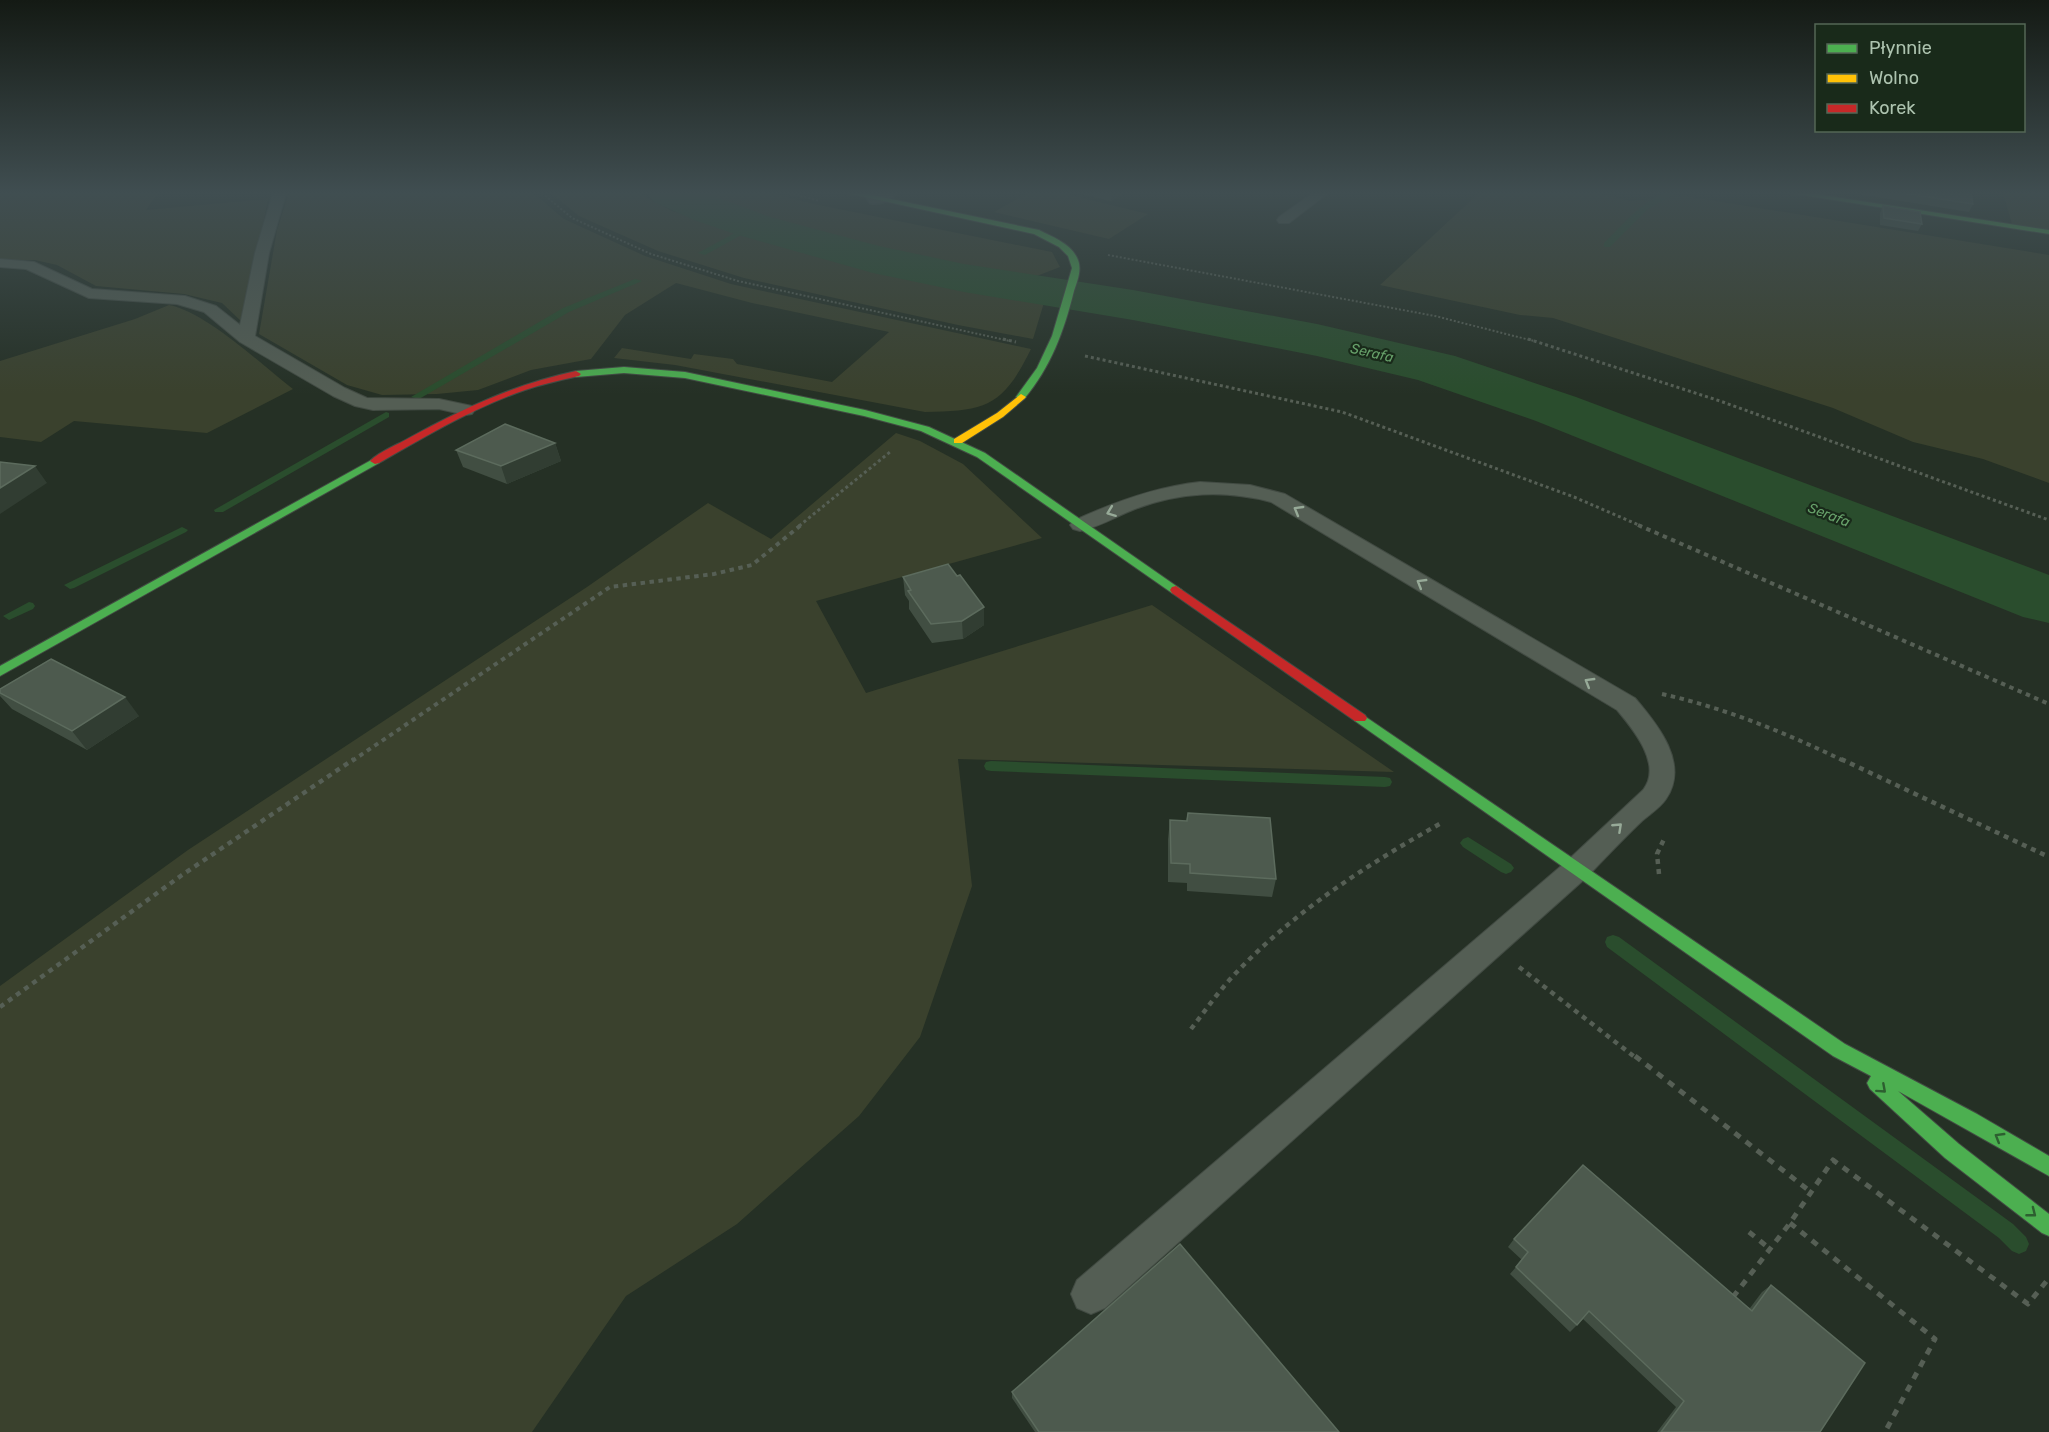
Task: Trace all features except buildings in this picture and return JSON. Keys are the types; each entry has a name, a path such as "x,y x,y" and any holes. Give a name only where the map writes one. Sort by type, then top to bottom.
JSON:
{"street":[{"path":"958,441 1000,415 1020,399 1040,372 1057,340 1076,268 1075,260"},
{"path":"0,672 466,410 541,380 598,369 635,369 685,375 867,412 921,427 958,441 1839,1050 1970,1120 2049,1167"},
{"path":"1839,1050 1952,1151 2049,1226"}],"lane":[{"path":"246,338 261,260"},
{"path":"0,263 29,265 89,292 179,299 210,309 246,338 339,393 361,402 373,405 439,405 466,410"},
{"path":"1080,525 1161,494 1193,487 1238,488 1278,498 1626,704 1654,740 1660,758 1661,774 1658,790 1598,846 1577,869 1091,1294"}],"path":[{"path":"670,260 738,281 1025,344"},
{"path":"1129,260 1435,316 1535,340 1720,401 2049,520"},
{"path":"1083,355 1342,412 1574,497 2049,704"},
{"path":"0,1007 182,875 610,587 714,574 752,565 921,427"},
{"path":"1652,694 1670,694 1703,703 1802,741 2049,857"},
{"path":"1191,1029 1239,970 1336,887 1400,845 1480,801"},
{"path":"1523,957 1515,964 1811,1192"},
{"path":"1728,1304 1790,1223 1833,1160 2028,1304 2049,1278"},
{"path":"1790,1223 1935,1339 1885,1432"},
{"path":"1749,1232 1770,1249"}],"green space":[{"path":"0,260 256,260 243,323 222,303 184,294 96,286 57,265 35,260"},
{"path":"272,260 657,260 731,284 1031,349 1011,383 991,402 964,410 925,412 675,365 614,358 622,348 691,359 694,354 733,359 737,364 832,382 889,332 752,303 676,283 625,315 591,359 531,370 478,390 437,394 382,395 347,385 259,334"},
{"path":"686,260 843,260 899,274 1046,296 1033,339 744,278"},
{"path":"936,260 1056,260 1060,267 1029,279"},
{"path":"1407,260 2049,260 2049,483 1983,459 1913,442 1833,408 1553,318 1520,315 1380,285"},
{"path":"169,305 184,310 216,328 293,389 207,433 74,421 41,442 0,437 0,361 135,319"},
{"path":"896,433 920,441 963,464 1042,538 816,601 866,693 1152,605 1394,772 958,759 972,886 920,1037 859,1116 737,1224 626,1296 532,1432 0,1432 0,986 188,850 587,587 708,503 771,539"}],"waterway":[{"name":"Serafa","path":"877,260 964,278 1133,305 1317,340 1436,368 1556,409 2049,601"},
{"path":"416,397 566,310 638,281"},
{"path":"219,510 386,415"},
{"path":"70,585 182,530"},
{"path":"9,616 29,606"},
{"path":"991,766 1385,782"},
{"path":"1468,843 1506,868"},
{"path":"1613,942 2006,1231 2019,1244"}],"traffic: fast":[{"path":"1021,397 1050,353 1076,268 1074,260"},
{"path":"576,374 624,370 685,375 865,413 925,429 981,455 1176,590"},
{"path":"0,672 375,461"},
{"path":"1360,718 1839,1050 1970,1120 2049,1167"},
{"path":"1876,1083 1952,1151 2049,1226"}],"traffic: slow":[{"path":"958,441 1000,415 1021,397"}],"traffic: jam":[{"path":"375,461 447,421 496,398 522,388 576,374"},
{"path":"1176,590 1360,718"}]}
